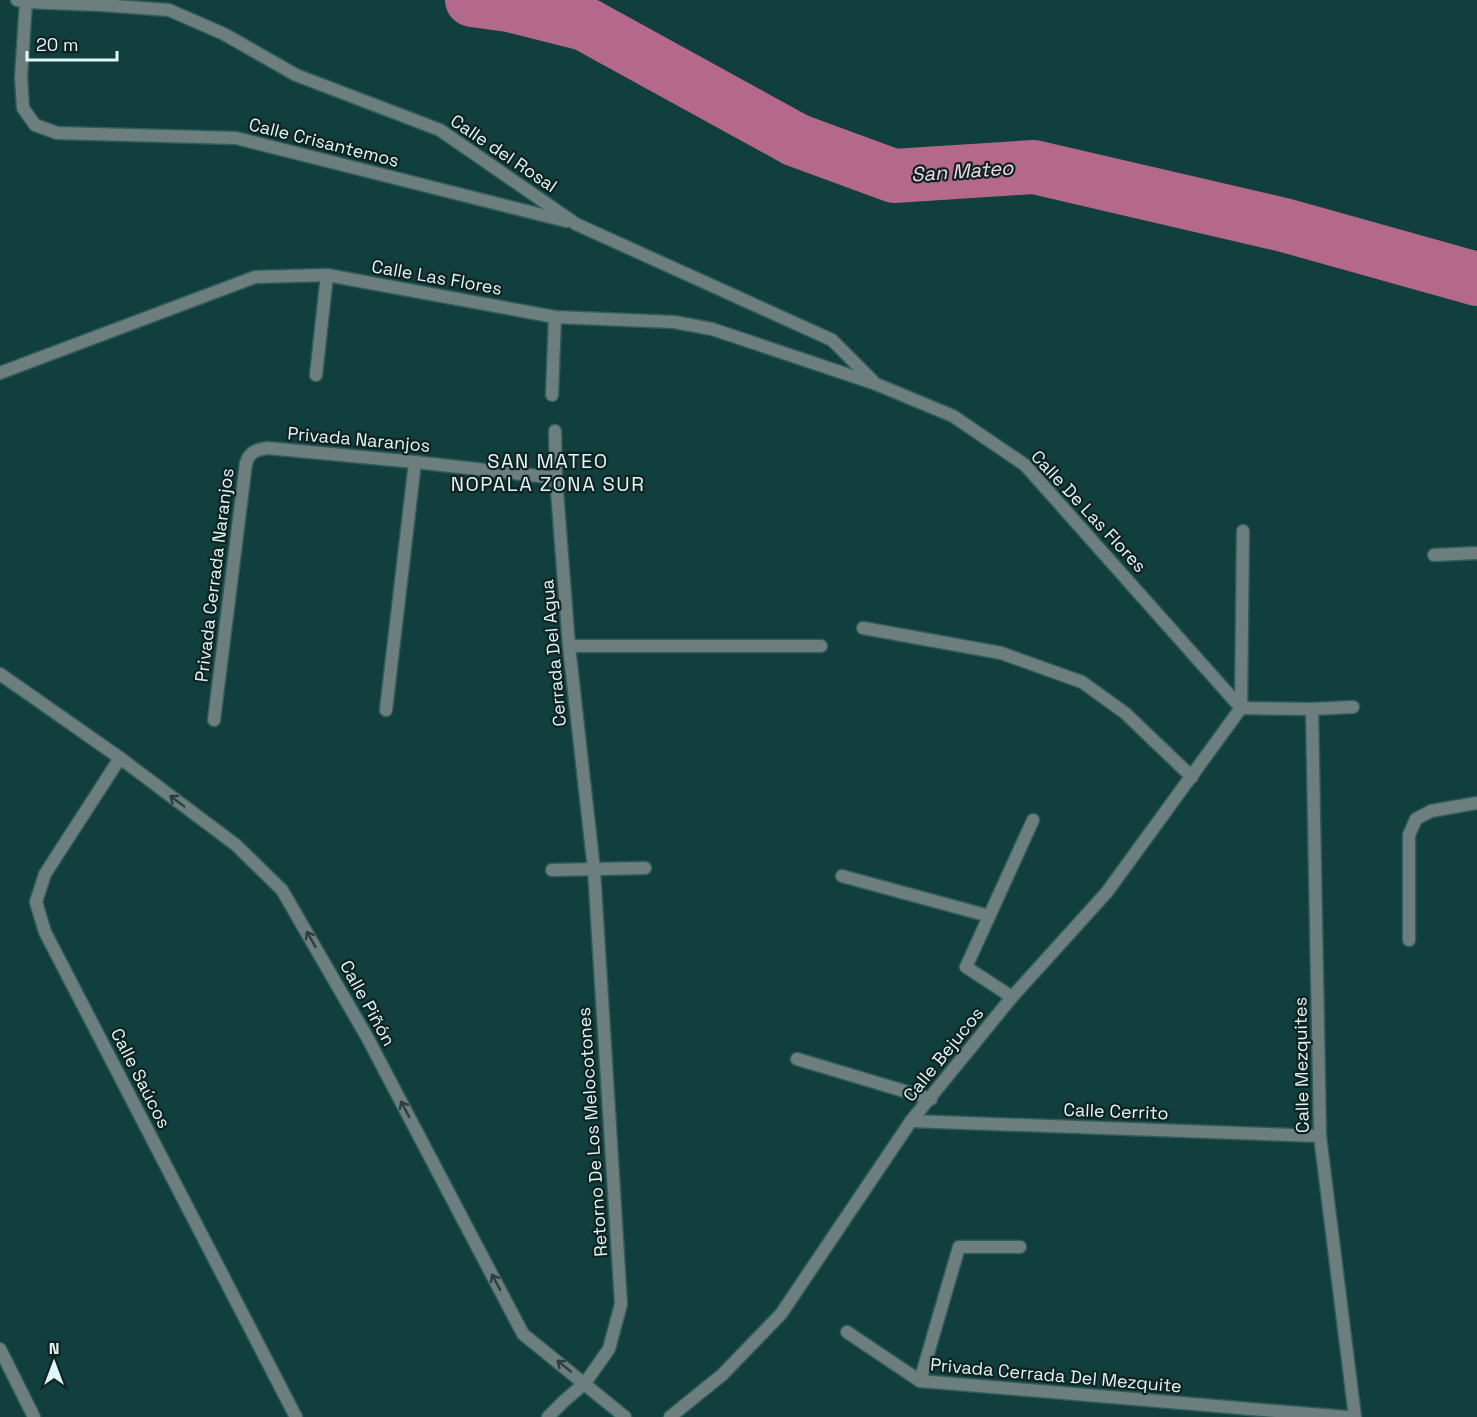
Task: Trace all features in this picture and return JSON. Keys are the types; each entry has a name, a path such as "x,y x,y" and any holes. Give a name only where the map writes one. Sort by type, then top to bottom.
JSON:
{"street":[{"name":"Calle Crisantemos","path":"21,1 23,108 35,125 57,133 236,138 576,224"},
{"name":"Calle del Rosal","path":"21,1 169,10 224,34 296,75 440,130 576,224 832,340 876,384"},
{"name":"Calle Las Flores","path":"0,373 255,277 327,275 555,317 674,322 712,329 876,384"},
{"path":"316,375 327,275"},
{"path":"552,395 555,317"},
{"name":"Calle De Las Flores","path":"876,384 953,416 1025,465 1241,708"},
{"name":"Cerrada Del Agua","path":"555,431 556,477 569,646 594,870"},
{"name":"Privada Naranjos","path":"267,448 556,477"},
{"name":"Privada Cerrada Naranjos","path":"214,720 246,463 249,455 255,450 267,448"},
{"path":"386,710 415,462"},
{"path":"1243,531 1241,708 1353,707"},
{"path":"1434,555 1477,553"},
{"path":"863,628 1001,653 1082,682 1125,713 1192,777"},
{"path":"569,646 821,646"},
{"name":"Calle Piñón","path":"0,674 120,758 236,845 282,890 367,1036 523,1334 625,1417"},
{"name":"Calle Bejucos","path":"670,1417 722,1375 781,1314 911,1121 1012,997 1107,892 1241,708"},
{"name":"Calle Mezquites","path":"1312,709 1320,1136 1355,1417"},
{"name":"Calle Saúcos","path":"120,758 45,874 36,902 45,932 296,1417"},
{"path":"1409,940 1409,835 1416,819 1431,811 1477,803"},
{"path":"1012,997 966,967 1033,820"},
{"path":"552,870 645,868"},
{"name":"Retorno De Los Melocotones","path":"548,1417 585,1383 609,1350 621,1304 594,870"},
{"path":"842,876 989,916"},
{"path":"797,1059 931,1098"},
{"name":"Calle Cerrito","path":"911,1121 1320,1136"},
{"name":"Privada Cerrada Del Mezquite","path":"1020,1247 959,1247 920,1381 1347,1417"},
{"path":"847,1332 920,1381"},
{"path":"0,1349 34,1417"}],"waterway":[{"name":"San Mateo","path":"472,0 509,5 585,24 796,140 894,176 1034,167 1284,225 1477,279"}],"district":[{"name":"SAN MATEO NOPALA ZONA SUR","path":"548,472"}]}
